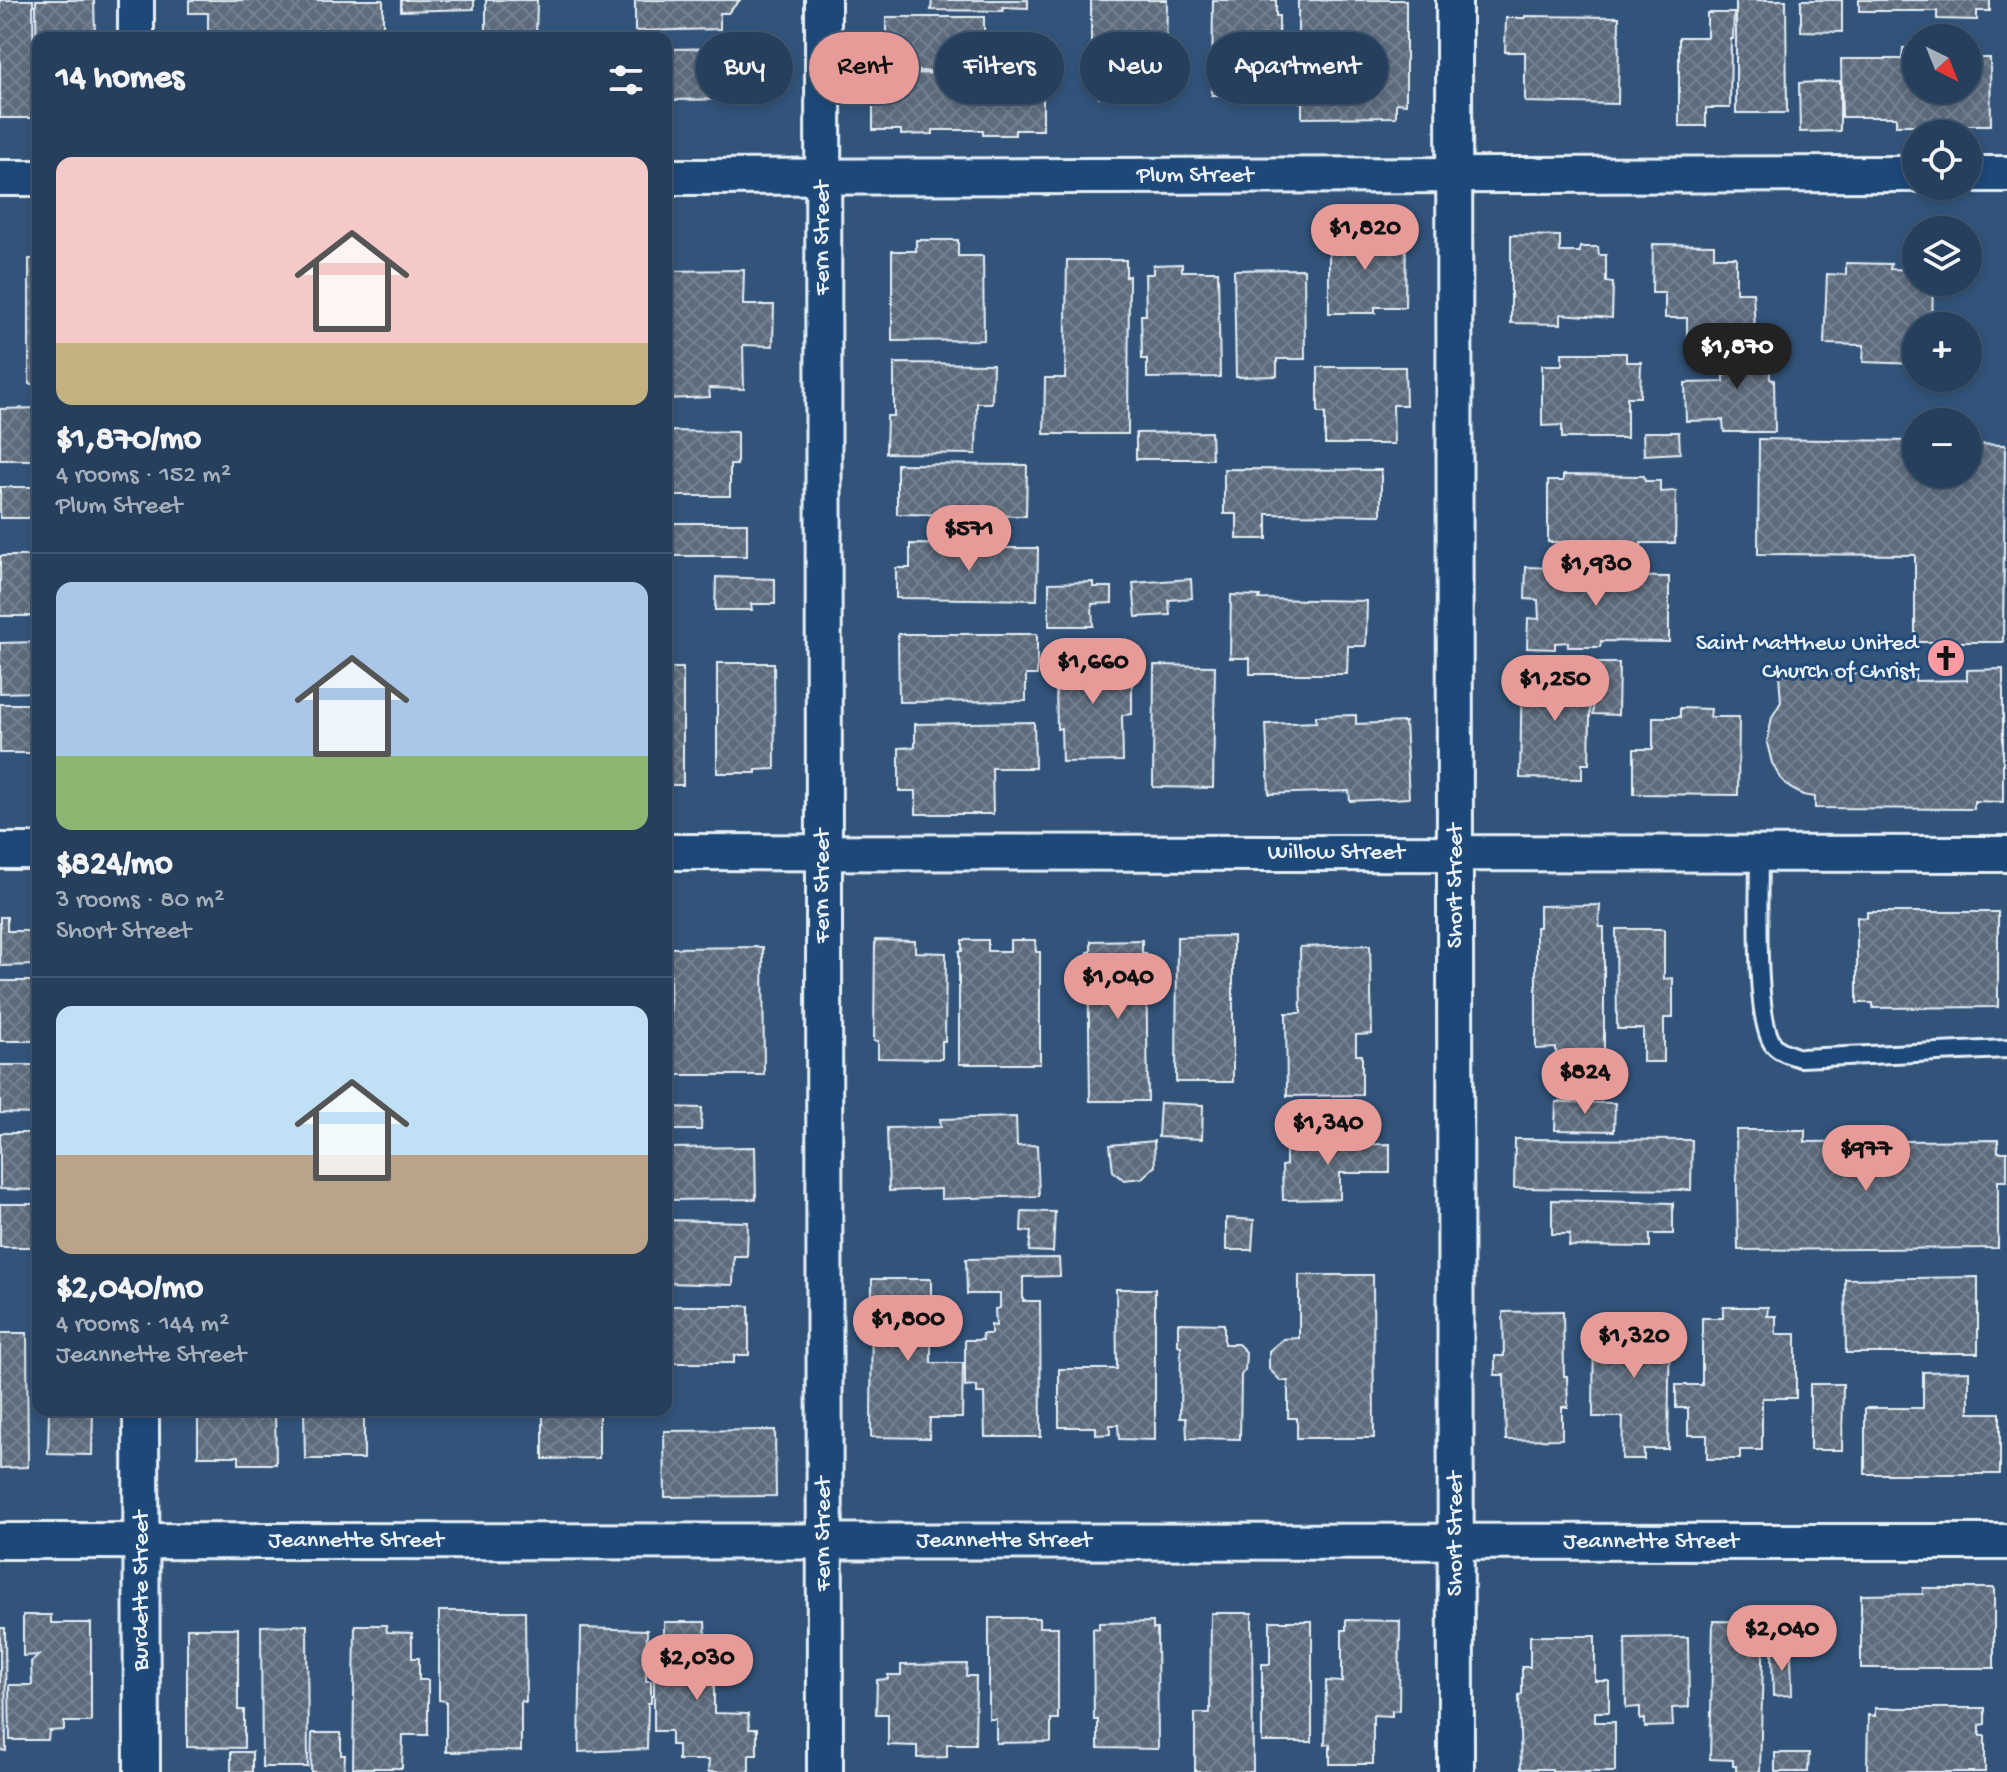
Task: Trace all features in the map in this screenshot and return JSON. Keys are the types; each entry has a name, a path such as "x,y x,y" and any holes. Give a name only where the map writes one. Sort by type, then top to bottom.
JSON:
{"street":[{"path":"136,0 136,32"},
{"name":"Fern Street","path":"823,0 825,1772"},
{"name":"Short Street","path":"1454,0 1456,1772"},
{"name":"Plum Street","path":"672,177 1902,174"},
{"path":"1982,174 2007,174"},
{"path":"0,178 32,178"},
{"path":"0,851 32,851"},
{"name":"Willow Street","path":"672,852 2007,854"},
{"name":"Burdette Street","path":"141,1416 142,1772"},
{"name":"Jeannette Street","path":"0,1541 2007,1542"}],"lane":[{"path":"1759,854 1763,1010 1764,1023 1773,1044 1785,1053 1800,1058 2007,1049"}],"building":[{"path":"0,0 33,0 32,118 0,118"},
{"path":"36,0 94,0 95,32 36,32"},
{"path":"189,0 383,0 383,32 208,32 208,13 189,13"},
{"path":"401,0 474,0 474,9 401,11"},
{"path":"486,0 537,0 536,32 486,32"},
{"path":"635,0 740,0 728,13 720,13 720,29 635,31"},
{"path":"932,0 1028,0 1028,8 1003,7 1003,11 931,10"},
{"path":"1091,0 1167,0 1166,32 1091,32"},
{"path":"1213,0 1276,0 1279,32 1213,32"},
{"path":"1298,0 1406,0 1406,104 1396,103 1396,117 1302,118 1302,104 1388,104 1388,32 1298,32"},
{"path":"1736,0 1786,0 1787,113 1736,113"},
{"path":"1801,0 1842,0 1842,32 1801,31"},
{"path":"1859,0 1990,0 1990,11 1977,11 1977,20 1937,19 1937,11 1859,11"},
{"path":"1707,13 1734,13 1730,108 1706,108 1706,126 1679,126 1679,37 1707,37"},
{"path":"886,17 984,17 984,32 935,32 935,71 919,71 919,32 886,32"},
{"path":"1619,17 1618,104 1525,102 1525,52 1505,52 1506,18"},
{"path":"672,49 696,49 696,100 672,100"},
{"path":"1982,58 1990,58 1991,125 1982,125 1982,120 1902,120 1902,125 1896,125 1896,117 1842,117 1841,59 1902,59 1902,104 1982,104"},
{"path":"919,73 935,73 935,104 1043,104 1043,130 1015,130 1015,135 983,135 983,130 933,130 933,134 901,135 901,130 873,130 873,104 919,104"},
{"path":"1840,81 1840,131 1800,132 1799,83"},
{"path":"1329,228 1366,228 1366,238 1406,238 1405,307 1375,307 1375,313 1329,313"},
{"path":"1511,235 1560,236 1560,252 1580,252 1580,247 1598,247 1599,255 1606,255 1606,282 1613,283 1612,318 1561,314 1561,324 1511,323"},
{"path":"916,240 958,240 958,256 983,256 984,340 892,341 892,251 916,251"},
{"path":"1653,244 1714,245 1714,257 1736,257 1736,292 1753,292 1755,330 1748,330 1748,341 1687,340 1687,318 1665,318 1665,293 1652,293"},
{"path":"29,259 32,259 32,384 29,384"},
{"path":"1067,260 1126,260 1126,277 1129,276 1128,434 1044,434 1045,378 1065,378"},
{"path":"1846,263 1891,264 1890,269 1902,269 1902,296 1933,296 1932,312 1902,312 1902,363 1863,362 1864,345 1824,344 1827,274 1846,275"},
{"path":"1182,264 1182,271 1218,271 1220,377 1147,378 1147,359 1142,359 1141,315 1146,315 1145,274 1153,274 1153,265"},
{"path":"1304,269 1305,359 1277,359 1277,376 1236,377 1234,270"},
{"path":"744,270 743,305 774,305 773,346 743,345 744,389 709,388 710,397 672,399 672,271"},
{"path":"1723,342 1769,342 1770,379 1774,380 1775,432 1724,432 1723,420 1686,421 1685,383 1724,382"},
{"path":"1562,353 1626,353 1626,362 1641,362 1640,397 1627,397 1627,438 1562,438 1562,425 1542,426 1542,365 1562,365"},
{"path":"894,363 993,364 992,403 977,403 976,454 886,453 887,416 894,416"},
{"path":"1318,367 1405,367 1406,405 1393,405 1394,444 1325,444 1325,413 1318,413"},
{"path":"32,408 32,460 0,460 0,409"},
{"path":"672,431 737,432 737,465 730,465 730,496 672,496"},
{"path":"1211,432 1212,459 1136,459 1136,433"},
{"path":"1643,432 1679,432 1680,453 1644,455"},
{"path":"1759,439 1902,441 1902,488 1982,488 1982,444 2005,445 2003,642 1915,642 1915,555 1758,554"},
{"path":"897,464 1027,465 1026,516 897,514"},
{"path":"1224,469 1381,470 1381,515 1267,514 1267,539 1237,539 1237,514 1224,514"},
{"path":"1563,475 1644,476 1645,481 1660,481 1660,492 1676,491 1675,543 1641,543 1641,549 1611,549 1612,542 1548,542 1548,481 1563,481"},
{"path":"0,487 32,487 32,518 0,518"},
{"path":"672,523 747,523 747,556 672,556"},
{"path":"910,544 1038,548 1037,600 896,598 896,568 910,568"},
{"path":"0,556 32,556 32,616 0,616"},
{"path":"1526,567 1554,568 1554,575 1569,575 1569,569 1601,569 1600,576 1669,577 1669,642 1601,641 1600,647 1568,647 1568,642 1555,643 1555,649 1527,648 1528,618 1539,619 1538,600 1525,599"},
{"path":"716,577 775,579 775,604 751,604 752,610 715,610"},
{"path":"1191,579 1192,598 1169,600 1170,615 1136,617 1133,583"},
{"path":"1093,582 1093,587 1112,587 1112,603 1092,604 1093,626 1049,626 1049,583"},
{"path":"1231,595 1260,596 1259,599 1367,601 1366,646 1348,646 1347,674 1250,674 1250,658 1230,658"},
{"path":"898,634 1037,634 1037,675 1026,675 1026,701 899,702"},
{"path":"32,642 32,692 0,693 0,643"},
{"path":"1094,648 1094,658 1132,657 1132,714 1122,715 1123,761 1062,762 1061,728 1057,729 1059,658 1071,658 1071,649"},
{"path":"717,663 774,663 775,769 756,770 756,773 717,773"},
{"path":"1593,663 1619,663 1618,715 1593,714"},
{"path":"1154,665 1215,666 1213,788 1153,787"},
{"path":"672,668 683,668 683,785 672,785"},
{"path":"1522,669 1591,670 1589,764 1582,764 1582,779 1520,778"},
{"path":"2003,669 2003,802 1974,801 1974,809 1815,808 1815,797 1790,788 1772,763 1767,743 1772,717 1781,702 1779,674 1915,673 1915,681 1967,680 1967,670"},
{"path":"0,704 32,704 32,753 0,753"},
{"path":"1680,708 1711,709 1710,717 1739,717 1738,795 1634,794 1634,749 1653,749 1653,717 1680,717"},
{"path":"1356,715 1356,724 1405,722 1409,798 1350,801 1349,791 1269,794 1266,724 1316,722 1316,716"},
{"path":"1034,722 1035,768 992,768 993,814 916,814 916,791 899,791 899,748 915,747 915,724"},
{"path":"1600,905 1599,927 1604,927 1604,1050 1578,1050 1578,1059 1556,1059 1556,1048 1536,1049 1536,927 1539,927 1539,906"},
{"path":"1867,912 1998,912 1998,1007 1873,1008 1873,1003 1857,1003 1857,917 1867,918"},
{"path":"0,917 7,917 7,931 32,931 32,965 0,966"},
{"path":"1616,929 1664,929 1664,979 1673,978 1673,1018 1664,1018 1664,1062 1643,1062 1643,1029 1617,1029"},
{"path":"1233,936 1233,1082 1176,1082 1177,937"},
{"path":"875,940 915,941 915,952 946,953 942,1059 878,1058 878,1041 874,1041"},
{"path":"962,940 988,940 988,951 1010,951 1010,940 1035,940 1036,952 1040,952 1040,1064 959,1064 959,951 962,951"},
{"path":"1142,940 1142,953 1146,953 1148,1101 1090,1101 1088,952 1091,952 1091,941"},
{"path":"1370,945 1372,1034 1356,1035 1356,1055 1362,1055 1362,1095 1287,1096 1286,1013 1301,1013 1300,947"},
{"path":"763,947 764,1075 672,1075 672,948"},
{"path":"0,981 32,981 32,1041 0,1041"},
{"path":"0,1065 32,1065 32,1114 0,1113"},
{"path":"1556,1102 1615,1103 1614,1131 1555,1130"},
{"path":"1160,1103 1203,1105 1202,1139 1158,1137"},
{"path":"672,1107 702,1108 701,1130 672,1130"},
{"path":"1016,1117 1017,1146 1037,1145 1039,1196 941,1199 941,1189 889,1191 887,1128 941,1127 940,1119"},
{"path":"1736,1130 1805,1130 1805,1142 1998,1140 1998,1152 2007,1152 2007,1181 1998,1181 1998,1248 1738,1250"},
{"path":"0,1133 32,1133 32,1190 0,1189"},
{"path":"1515,1139 1692,1140 1691,1190 1514,1188"},
{"path":"1154,1141 1155,1166 1142,1178 1124,1180 1113,1171 1110,1145"},
{"path":"1296,1141 1337,1141 1337,1145 1390,1144 1390,1173 1340,1173 1340,1199 1283,1200 1282,1166 1286,1165 1286,1144 1296,1144"},
{"path":"755,1147 756,1199 672,1200 672,1148"},
{"path":"1552,1200 1673,1203 1673,1234 1650,1234 1650,1247 1569,1246 1570,1234 1552,1234"},
{"path":"0,1204 32,1204 32,1247 0,1247"},
{"path":"1022,1211 1055,1212 1053,1252 1029,1251 1031,1232 1021,1231"},
{"path":"1226,1218 1254,1220 1252,1250 1226,1250"},
{"path":"672,1220 748,1222 747,1256 734,1256 733,1285 672,1283"},
{"path":"1059,1258 1060,1276 1023,1277 1023,1301 1040,1301 1041,1437 985,1437 984,1393 977,1393 977,1386 965,1387 965,1340 983,1340 982,1334 991,1334 991,1325 996,1326 995,1309 1000,1308 1000,1294 967,1294 966,1259"},
{"path":"1299,1275 1373,1275 1374,1438 1297,1438 1297,1418 1288,1418 1288,1381 1281,1381 1269,1369 1269,1351 1283,1339 1299,1338"},
{"path":"1978,1277 1978,1353 1846,1353 1845,1279"},
{"path":"872,1279 931,1279 931,1363 963,1363 962,1418 930,1418 929,1438 871,1437"},
{"path":"1116,1289 1155,1289 1155,1440 1119,1439 1118,1425 1110,1425 1110,1434 1096,1435 1096,1427 1059,1427 1059,1369 1117,1369"},
{"path":"672,1306 749,1306 749,1355 734,1355 734,1363 672,1363"},
{"path":"1723,1307 1768,1307 1767,1316 1776,1316 1776,1334 1796,1334 1796,1398 1762,1398 1762,1450 1740,1450 1740,1459 1707,1459 1707,1435 1688,1435 1688,1408 1676,1408 1676,1385 1702,1385 1702,1318 1723,1318"},
{"path":"1563,1311 1568,1407 1562,1407 1562,1439 1506,1440 1504,1375 1495,1375 1495,1356 1504,1356 1503,1312"},
{"path":"1594,1317 1670,1318 1668,1449 1644,1449 1644,1459 1622,1459 1623,1417 1593,1417"},
{"path":"1178,1323 1224,1324 1224,1344 1238,1344 1246,1352 1245,1370 1241,1375 1240,1439 1187,1438 1186,1418 1180,1418 1181,1346 1178,1345"},
{"path":"0,1333 27,1333 28,1467 0,1468"},
{"path":"1969,1371 1969,1413 2000,1413 2000,1474 1865,1474 1865,1408 1923,1408 1923,1372"},
{"path":"1810,1384 1843,1384 1842,1450 1810,1450"},
{"path":"49,1416 93,1416 92,1455 48,1454"},
{"path":"198,1416 275,1416 276,1464 239,1464 239,1456 198,1456"},
{"path":"304,1416 364,1416 364,1459 305,1459"},
{"path":"543,1416 599,1416 599,1458 543,1459"},
{"path":"775,1430 776,1496 665,1497 664,1431"},
{"path":"1923,1588 1994,1588 1994,1668 1861,1668 1861,1595 1923,1594"},
{"path":"439,1611 525,1611 526,1702 521,1701 521,1751 446,1752 446,1701 439,1700"},
{"path":"1211,1613 1252,1613 1253,1772 1195,1772 1195,1713 1210,1713"},
{"path":"23,1615 51,1615 51,1623 91,1623 91,1722 64,1722 64,1730 49,1731 48,1740 10,1740 9,1685 32,1685 31,1662 39,1655 23,1656"},
{"path":"989,1618 1039,1618 1039,1627 1058,1627 1058,1719 1051,1719 1051,1742 996,1743 996,1719 989,1719"},
{"path":"1346,1620 1400,1621 1399,1710 1392,1711 1392,1716 1373,1715 1373,1764 1330,1764 1330,1744 1325,1744 1326,1681 1342,1682 1342,1630 1346,1630"},
{"path":"1270,1621 1312,1621 1312,1742 1262,1742 1262,1664 1270,1664"},
{"path":"1713,1621 1764,1622 1760,1772 1736,1772 1733,1760 1710,1759"},
{"path":"664,1622 705,1622 706,1639 714,1639 714,1713 748,1714 749,1729 757,1729 757,1755 749,1755 749,1772 708,1772 709,1760 678,1760 678,1745 671,1745 671,1731 654,1731 654,1639 664,1639"},
{"path":"1153,1622 1153,1629 1157,1629 1158,1749 1098,1748 1098,1720 1094,1720 1093,1628 1099,1629 1099,1623"},
{"path":"307,1625 308,1767 262,1767 261,1626"},
{"path":"355,1625 386,1625 387,1632 412,1633 412,1658 419,1658 419,1680 428,1680 428,1735 403,1735 402,1768 353,1768"},
{"path":"0,1628 5,1628 6,1751 0,1750"},
{"path":"187,1628 238,1628 238,1710 244,1710 244,1748 187,1747"},
{"path":"581,1628 647,1630 646,1681 651,1681 651,1703 648,1703 647,1749 579,1752"},
{"path":"1530,1636 1595,1636 1595,1681 1609,1681 1609,1712 1595,1712 1595,1722 1615,1722 1615,1772 1521,1769 1519,1695 1522,1694 1522,1667 1530,1667"},
{"path":"1688,1637 1689,1707 1672,1708 1673,1726 1645,1727 1645,1719 1640,1720 1640,1707 1626,1708 1625,1638"},
{"path":"1772,1651 1791,1651 1792,1695 1773,1696"},
{"path":"967,1664 966,1676 976,1676 975,1744 947,1744 947,1757 917,1758 917,1746 888,1745 888,1714 876,1714 877,1680 888,1679 888,1675 901,1675 901,1665"},
{"path":"1875,1708 1985,1708 1985,1724 1980,1725 1980,1736 1985,1736 1985,1772 1867,1770 1868,1715 1875,1716"},
{"path":"312,1733 341,1733 344,1772 311,1772"},
{"path":"231,1752 252,1752 252,1772 231,1772"},
{"path":"1775,1753 1809,1753 1808,1772 1775,1772"}],"place":[{"name":"Saint Matthew United Church of Christ","path":"1946,658"}]}
